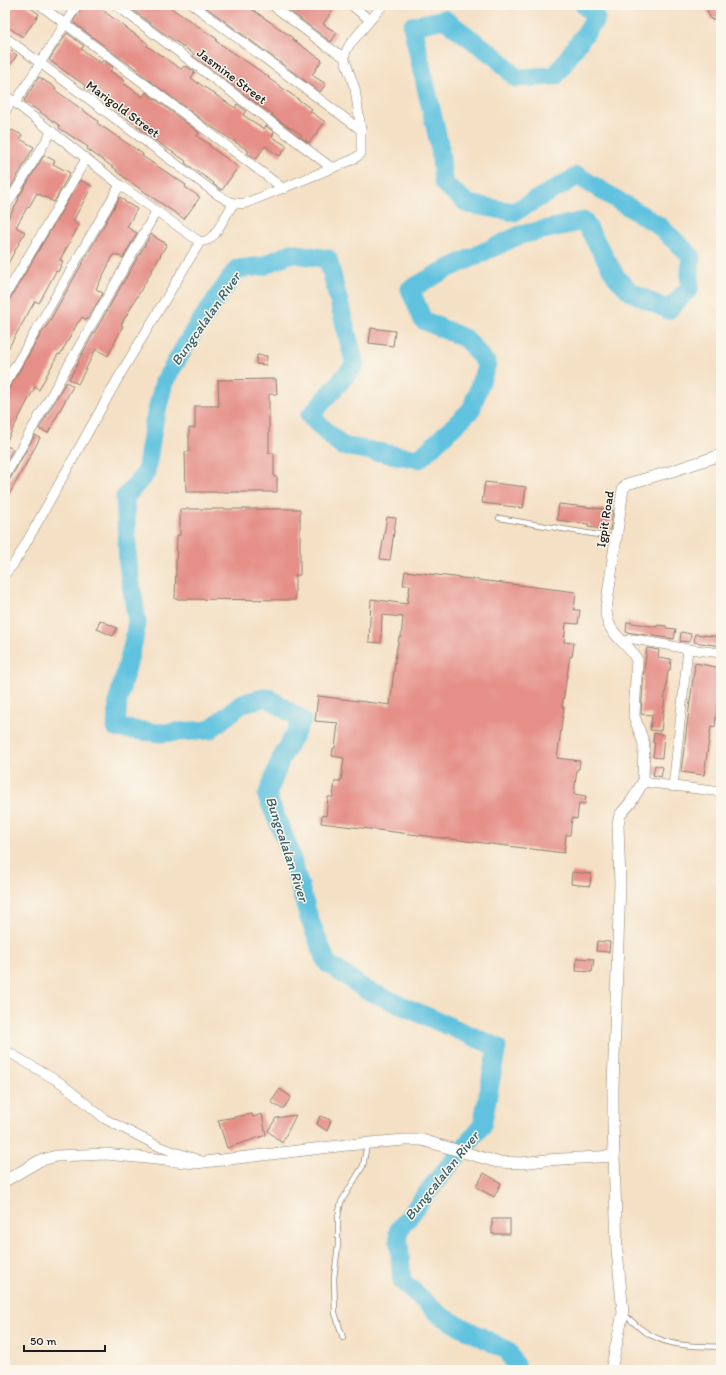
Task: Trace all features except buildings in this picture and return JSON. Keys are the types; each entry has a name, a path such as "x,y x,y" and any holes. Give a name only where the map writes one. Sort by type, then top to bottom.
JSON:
{"street":[{"path":"40,5 284,189"},
{"path":"5,112 11,99 40,63 77,5"},
{"name":"Jasmine Street","path":"116,5 332,168"},
{"path":"193,5 361,130"},
{"path":"5,574 21,552 121,373 200,242 208,240 214,234 230,202 246,204 352,160 361,154 361,130 355,89 344,57 325,45 272,5"},
{"path":"352,5 370,20"},
{"path":"344,57 347,49 383,5"},
{"name":"Marigold Street","path":"5,37 230,202"},
{"path":"11,99 120,185 200,242"},
{"path":"5,208 52,131"},
{"path":"5,296 86,159"},
{"path":"5,384 120,185"},
{"path":"5,476 156,212"},
{"name":"Igpit Road","path":"624,642 614,633 606,616 623,489 627,484 721,455"},
{"path":"611,1370 623,1313 617,1250 613,1087 620,884 618,824 620,815 631,802 643,782 644,744 634,716 637,660 624,642 634,639 688,649 721,653"},
{"path":"673,787 688,649"},
{"path":"643,782 721,792"},
{"path":"5,1050 61,1083 105,1119 160,1147 204,1162"},
{"path":"5,1181 39,1161 56,1156 106,1154 196,1163 404,1140 422,1140 497,1162 522,1163 614,1156"}],"lane":[{"path":"499,518 616,538"},
{"path":"343,1338 335,1313 334,1278 338,1245 338,1217 341,1202 362,1166 367,1143"},
{"path":"623,1313 639,1328 660,1340 681,1345 721,1347"}],"waterway":[{"name":"Bungcalalan River","path":"515,1370 516,1367 508,1351 441,1316 402,1281 398,1231 437,1180 482,1126 497,1047 366,990 327,963 309,918 287,843 267,796 281,759 302,720 267,697 243,703 209,730 161,733 116,728 118,700 133,644 137,622 128,564 125,497 146,473 154,422 164,382 194,331 237,269 263,266 291,253 328,259 355,365 310,416 342,446 419,459 471,410 487,364 466,339 423,320 410,289 441,272 520,235 584,221 616,277 631,292 668,310 689,289 691,256 658,225 578,176 514,212 468,204 443,183 440,148 412,26 444,19 497,58 516,78 555,76 596,18 584,5"}]}
